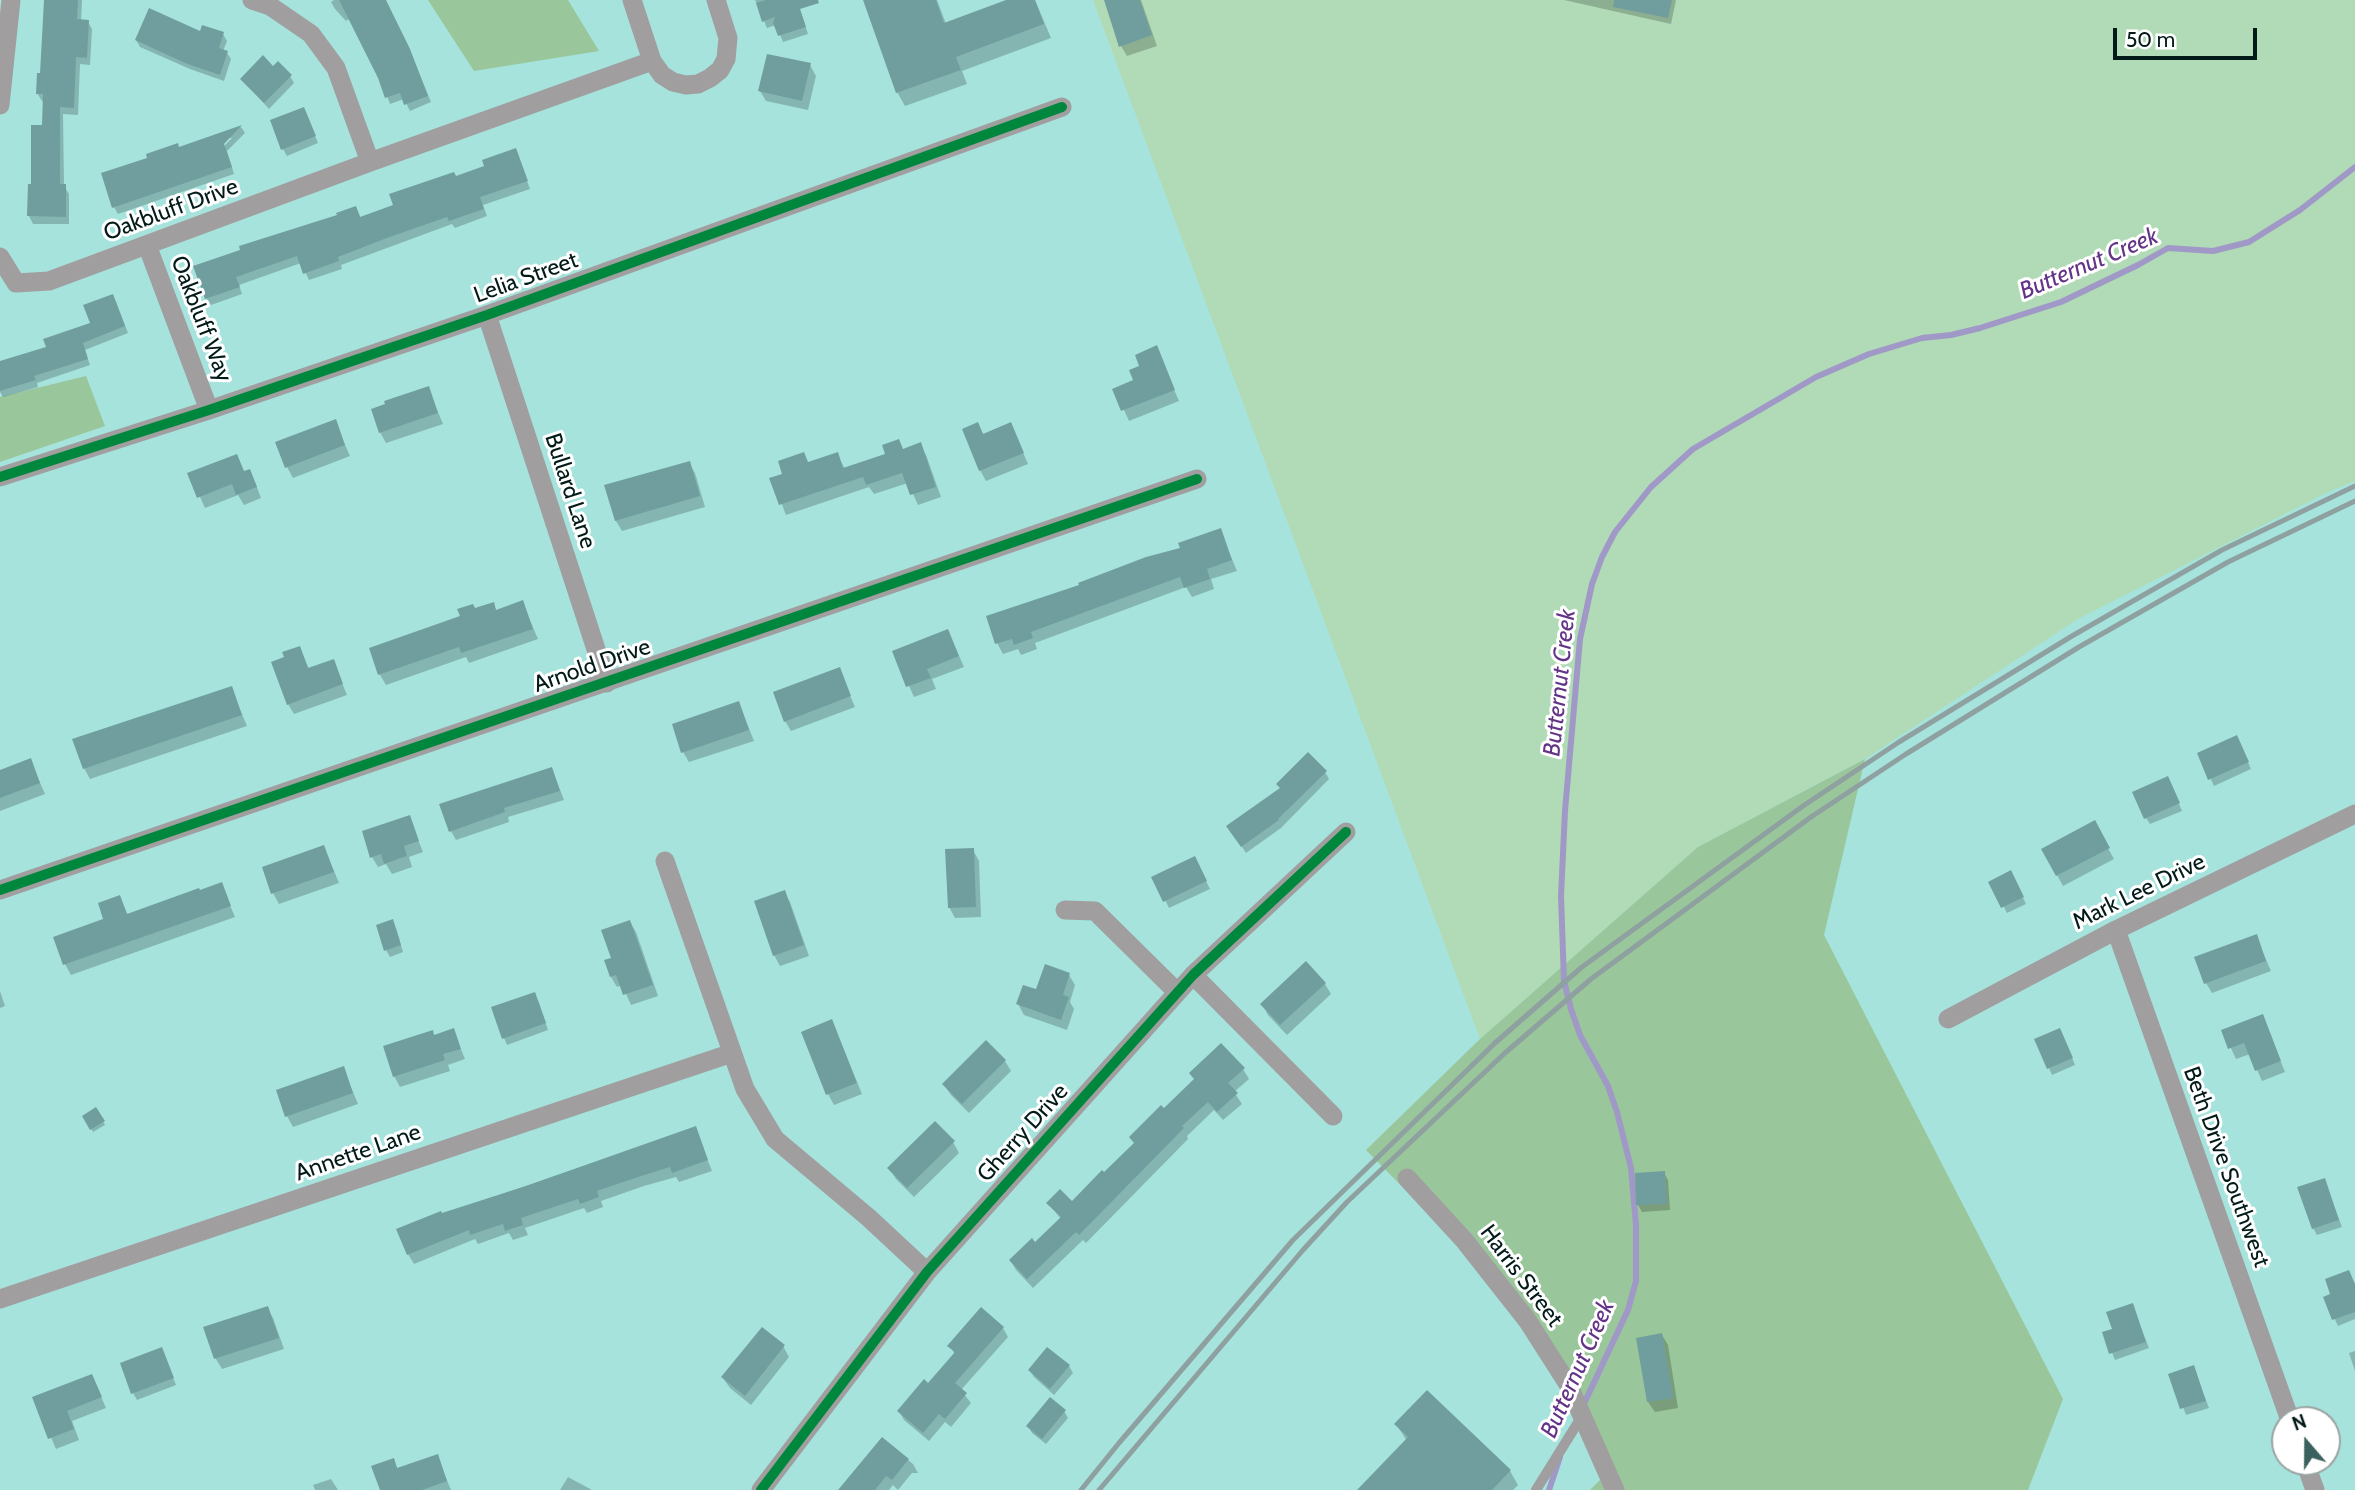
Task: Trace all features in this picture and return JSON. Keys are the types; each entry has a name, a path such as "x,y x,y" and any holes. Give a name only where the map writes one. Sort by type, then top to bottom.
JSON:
{"street":[{"path":"0,105 11,0"},
{"path":"252,0 270,6 311,34 336,68 370,162"},
{"path":"632,0 652,61 662,75 673,82 686,85 710,79 720,70 726,59 728,38 716,0"},
{"name":"Oakbluff Drive","path":"0,257 16,284 49,281 652,61"},
{"name":"Lelia Street","path":"0,477 209,410 487,315 1062,107"},
{"name":"Oakbluff Way","path":"147,245 209,410"},
{"name":"Bullard Lane","path":"487,315 607,683"},
{"name":"Arnold Drive","path":"0,890 1197,480"},
{"name":"Mark Lee Drive","path":"1948,1019 2116,930 2355,814"},
{"name":"Gherry Drive","path":"761,1490 927,1272 1193,975 1346,832"},
{"path":"666,861 745,1088 775,1139 869,1218 927,1272"},
{"path":"1065,910 1095,911 1177,992"},
{"name":"Beth Drive Southwest","path":"2116,930 2285,1406"},
{"path":"1193,975 1333,1116"},
{"name":"Annette Lane","path":"0,1299 732,1053"},
{"name":"Harris Street","path":"1407,1178 1464,1240 1527,1320 1567,1384 1615,1490"}],"lane":[{"path":"1536,1490 1582,1416"}],"green space":[{"path":"428,0 568,0 599,51 474,71"},
{"path":"1093,0 2355,0 2355,481 2328,492 2078,619 1865,759 1698,847 1480,1039"},
{"path":"86,376 105,426 0,462 0,397"},
{"path":"1865,759 1824,935 2063,1399 2028,1490 1590,1490 1611,1469 1485,1271 1366,1150 1480,1039 1698,847"}],"building":[{"path":"44,0 78,0 77,19 89,20 87,58 76,57 74,108 60,107 60,184 66,184 66,217 27,216 28,184 31,184 31,125 42,125 43,94 36,94 37,73 40,73"},
{"path":"339,0 386,0 410,49 428,96 404,105 400,93 385,98 378,78"},
{"path":"766,0 818,0 819,3 800,9 806,27 778,36 773,23 775,17 762,22 756,3"},
{"path":"863,0 936,0 944,23 1006,0 1035,0 1044,24 956,57 961,70 896,93"},
{"path":"1104,0 1140,0 1152,35 1119,47"},
{"path":"1614,0 1672,0 1668,18 1613,7"},
{"path":"149,8 200,31 202,25 224,32 219,48 228,51 220,75 185,63 135,40"},
{"path":"767,54 811,63 802,101 758,91"},
{"path":"263,55 273,66 278,61 292,75 264,103 240,79"},
{"path":"304,107 316,136 281,150 270,120"},
{"path":"242,125 224,144 232,167 112,208 101,173 147,158 146,154 178,143 179,147"},
{"path":"516,148 528,181 480,197 484,209 449,221 447,217 387,238 338,257 339,261 303,274 297,256 236,277 240,287 205,299 193,266 240,250 239,246 337,215 336,213 356,206 360,217 393,205 389,194 454,172 456,176 484,166 482,160"},
{"path":"113,294 125,326 83,343 88,359 34,376 36,380 0,391 0,361 46,347 43,339 90,323 83,305"},
{"path":"1157,345 1175,390 1121,411 1112,389 1133,380 1129,370 1139,366 1135,355"},
{"path":"429,386 438,413 379,433 371,409 385,404 384,401"},
{"path":"336,419 345,445 285,468 275,442"},
{"path":"978,422 983,434 1011,422 1024,453 979,471 962,429"},
{"path":"899,439 903,449 921,442 936,487 910,495 902,473 866,485 863,477 779,505 769,478 782,474 778,461 804,452 808,462 838,452 843,468 885,454 882,445"},
{"path":"237,454 244,471 250,469 257,487 236,495 232,484 197,498 187,473"},
{"path":"690,461 700,496 615,521 604,485"},
{"path":"1221,528 1232,560 1207,569 1210,579 1184,588 1180,577 1031,632 1033,638 1014,645 1012,639 995,644 986,616 1079,585 1078,583 1146,557 1180,548 1178,543"},
{"path":"523,600 533,629 461,653 459,647 378,675 369,648 460,616 457,609 473,604 475,608 494,602 496,610"},
{"path":"948,629 959,656 927,669 931,678 906,687 892,651"},
{"path":"300,646 308,668 334,659 343,684 287,705 271,662 284,657 282,652"},
{"path":"840,667 851,696 784,722 773,692"},
{"path":"232,686 242,715 83,769 72,739"},
{"path":"739,701 749,730 681,753 672,724"},
{"path":"2237,735 2249,762 2208,780 2197,753"},
{"path":"1308,752 1327,771 1279,820 1241,847 1226,826 1280,788 1276,784"},
{"path":"31,758 40,783 0,798 0,770"},
{"path":"552,767 560,791 504,808 505,812 449,832 439,804"},
{"path":"2168,776 2180,803 2144,819 2132,792"},
{"path":"410,815 419,841 404,846 407,856 384,864 381,854 370,858 362,831"},
{"path":"2095,820 2110,848 2056,876 2041,849"},
{"path":"324,845 334,872 271,894 262,867"},
{"path":"974,848 976,907 948,908 945,849"},
{"path":"1195,856 1207,881 1163,902 1151,877"},
{"path":"2011,870 2024,897 2001,908 1988,882"},
{"path":"222,882 231,906 63,965 53,937 103,919 98,903 120,895 127,914"},
{"path":"785,890 804,945 773,956 754,901"},
{"path":"393,919 401,945 384,951 376,925"},
{"path":"630,920 653,985 623,995 616,975 610,977 604,960 611,958 601,930"},
{"path":"2257,934 2266,961 2204,984 2194,957"},
{"path":"1306,961 1326,983 1280,1025 1260,1004"},
{"path":"1045,964 1070,973 1063,995 1069,997 1061,1020 1016,1004 1023,985 1036,989"},
{"path":"535,992 546,1023 502,1039 491,1007"},
{"path":"2263,1014 2281,1061 2255,1071 2244,1043 2228,1049 2221,1030"},
{"path":"832,1019 857,1083 826,1095 801,1032"},
{"path":"454,1028 461,1049 443,1054 445,1060 393,1077 383,1046 433,1030 434,1035"},
{"path":"2060,1028 2073,1058 2047,1069 2034,1039"},
{"path":"986,1040 1006,1060 962,1104 942,1084"},
{"path":"1221,1043 1245,1068 1228,1083 1238,1093 1217,1112 1208,1102 1079,1235 1076,1232 1027,1279 1009,1260 1032,1238 1035,1242 1061,1217 1046,1203 1060,1189 1072,1201 1102,1170 1104,1172 1134,1143 1129,1137 1161,1105 1164,1108 1194,1079 1189,1073"},
{"path":"344,1066 353,1093 285,1117 276,1090"},
{"path":"96,1107 105,1121 90,1130 82,1116"},
{"path":"935,1121 955,1141 907,1188 887,1168"},
{"path":"696,1126 708,1160 672,1173 670,1167 597,1191 599,1197 580,1204 578,1199 521,1218 523,1225 505,1231 503,1224 470,1235 469,1230 407,1255 396,1229 441,1211 442,1213 526,1186"},
{"path":"1665,1171 1667,1204 1636,1205 1635,1173"},
{"path":"2325,1178 2339,1220 2312,1229 2297,1187"},
{"path":"2349,1270 2355,1284 2355,1312 2332,1320 2323,1297 2330,1294 2325,1279"},
{"path":"2133,1303 2146,1342 2109,1354 2102,1332 2112,1329 2106,1312"},
{"path":"268,1306 279,1338 214,1359 203,1327"},
{"path":"981,1307 1004,1327 955,1383 967,1393 945,1419 939,1414 923,1433 897,1411 924,1379 928,1383 955,1352 947,1346"},
{"path":"762,1327 785,1345 745,1396 721,1377"},
{"path":"1662,1333 1673,1398 1647,1402 1636,1338"},
{"path":"162,1347 174,1378 131,1394 120,1363"},
{"path":"1047,1347 1070,1365 1050,1389 1028,1370"},
{"path":"2194,1365 2206,1401 2180,1409 2168,1374"},
{"path":"92,1374 102,1397 67,1411 74,1429 48,1439 32,1397"},
{"path":"1427,1390 1511,1470 1492,1490 1357,1490 1408,1437 1394,1424"},
{"path":"1050,1397 1066,1410 1042,1439 1026,1426"},
{"path":"882,1437 909,1459 892,1480 886,1476 875,1490 838,1490"},
{"path":"438,1454 447,1481 422,1490 380,1490 371,1466 394,1458 397,1468"}],"waterway":[{"name":"Butternut Creek","path":"1583,1406 1628,1310 1636,1281 1636,1225 1631,1168 1608,1086 1580,1035 1571,1009 1564,981 1561,896 1565,811 1580,639 1592,584 1615,532 1651,487 1693,449 1816,377 1869,354 1922,338 1980,328 2061,302 2168,248 2213,251 2249,242 2300,210 2355,167"},
{"name":"Butternut Creek","path":"1549,1490 1560,1457"}],"railway":[{"path":"1081,1490 1293,1240 1495,1043 1582,967 1803,806 1899,742 2072,636 2222,550 2355,486"},
{"path":"1099,1490 1347,1202 1505,1053 1591,979 1811,817 1906,754 2079,647 2228,562 2355,501"}],"cycle path":[{"path":"0,477 209,410 487,315 1062,107"},
{"path":"0,890 1197,479"},
{"path":"761,1490 927,1272 1193,975 1346,832"}]}
